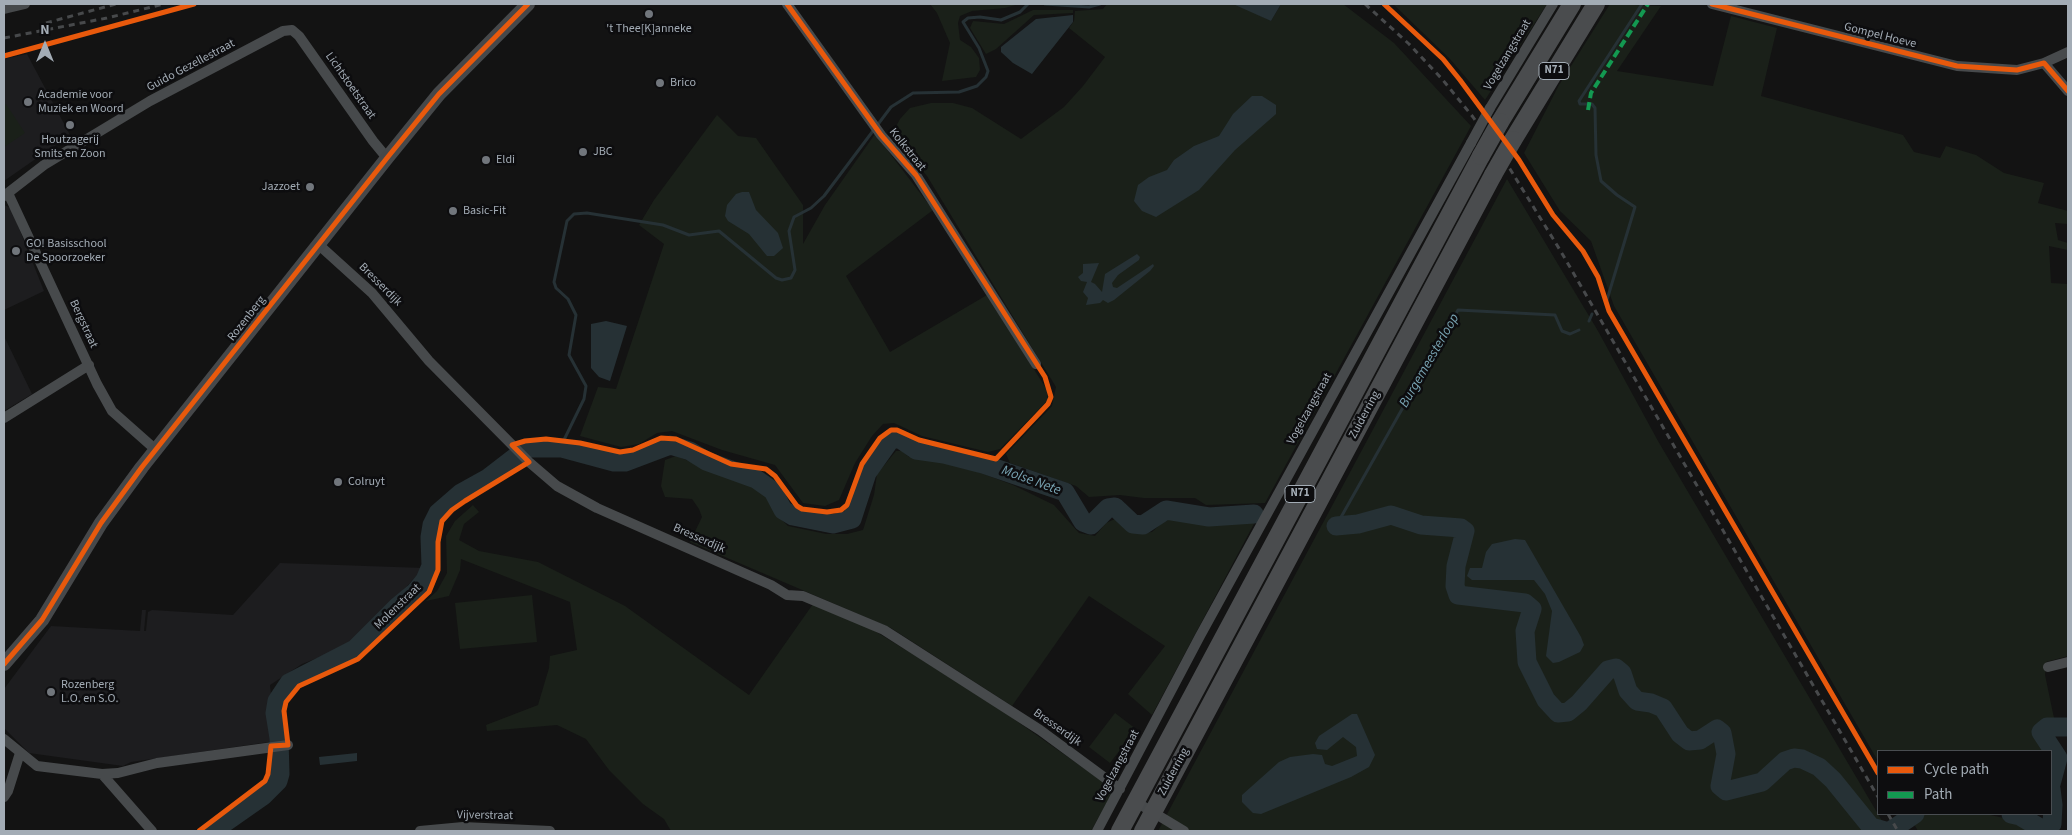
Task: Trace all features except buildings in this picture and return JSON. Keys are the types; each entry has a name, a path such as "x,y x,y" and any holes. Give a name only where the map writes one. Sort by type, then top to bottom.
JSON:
{"highway":[{"name":"Zuiderring","path":"1120,831 1495,115 1572,4"},
{"name":"Zuiderring","path":"1142,831 1493,175 1596,4"}],"main road":[{"name":"Rozenberg","path":"4,664 42,620 101,523 156,450 439,94 528,4"}],"street":[{"path":"4,10 25,4"},
{"name":"Kolkstraat","path":"787,4 878,130 916,175 1036,364"},
{"name":"Vogelzangstraat","path":"1495,115 1553,4"},
{"name":"Gompel Hoeve","path":"1712,4 1957,66 2017,70 2044,63 2068,52"},
{"name":"Lichtstoetstraat","path":"292,30 299,36 373,140 388,158"},
{"name":"Guido Gezellestraat","path":"6,194 44,164 150,101 283,31 292,30"},
{"path":"2044,63 2068,92"},
{"name":"Vogelzangstraat","path":"1097,831 1200,636 1476,150"},
{"name":"Bergstraat","path":"6,194 112,411 156,450"},
{"name":"Bresserdijk","path":"319,245 386,307 429,361 524,457 557,486 597,508 771,585 788,595 803,596 884,630 1040,730 1120,789"},
{"path":"4,418 88,365"},
{"path":"2048,667 2068,662"},
{"path":"4,739 42,768 102,774 118,773 146,764 282,745"},
{"path":"4,797 8,791 20,752"},
{"path":"102,774 152,831"},
{"path":"1136,802 1184,831"},
{"name":"Vijverstraat","path":"420,831 550,831"}],"shaded area":[{"path":"930,4 1019,4 1005,8 972,11 960,16 958,23 960,40 971,47 979,58 980,70 976,77 942,81 950,43 937,13"},
{"path":"1107,4 1237,4 1271,21 1281,4 1343,4 1394,43 1471,126 1265,503 1206,505 1195,498 1144,498 1120,495 1089,497 1076,486 1010,463 1006,454 1052,406 1056,387 927,176 892,134 900,119 910,108 931,103 953,103 972,108 1021,139 1064,107 1105,57 1069,28 1074,21 1075,11 1103,9"},
{"path":"1233,4 1281,4 1271,21"},
{"path":"1393,4 1547,4 1485,100 1450,59"},
{"path":"1610,4 1661,6 1617,71 1713,86 1731,16 1777,28 1761,96 1903,135 1914,152 1940,158 1946,146 1976,155 2004,173 2044,183 2038,203 2068,211 2068,224 2055,223 2058,240 2068,243 2068,250 2049,246 2051,283 2068,284 2068,656 2046,662 2045,675 2054,718 2042,724 2043,728 2038,733 2042,744 2047,750 1877,750 1877,759 1614,306 1591,241 1560,211 1524,153 1559,85"},
{"path":"1033,10 1073,10 1073,13 1034,15 996,49 986,54 970,28 973,21 1004,24"},
{"path":"1073,15 1073,22 1032,74 1013,63 1001,52 1001,47 1036,19"},
{"name":"Academie voor Muziek en Woord","path":"27,54 70,135 4,181 4,59"},
{"path":"1252,96 1262,96 1276,105 1276,114 1235,150 1199,190 1156,217 1142,211 1134,201 1138,185 1149,177 1167,170 1174,160 1194,146 1219,136 1233,114"},
{"path":"6,104 25,133 4,147 4,105"},
{"path":"717,115 738,136 756,138 803,205 803,244 825,205 875,134 933,210 846,276 890,352 987,295 1047,390 1048,400 1000,449 988,452 922,436 894,423 883,424 872,436 855,463 839,500 825,506 803,503 775,465 722,450 672,431 657,433 639,444 621,447 580,436 598,387 616,389 664,244 639,225 654,200"},
{"path":"1507,179 1598,331 1658,441 1888,831 1158,831"},
{"path":"749,192 756,210 778,233 783,248 774,256 767,256 749,234 728,221 725,216 727,205 736,194"},
{"name":"GO! Basisschool De Spoorzoeker","path":"4,205 11,208 44,291 4,310"},
{"path":"1137,254 1140,257 1139,260 1118,275 1112,283 1113,287 1117,288 1153,264 1154,266 1150,271 1114,300 1108,303 1103,300 1100,303 1086,305 1088,298 1083,292 1087,282 1081,281 1078,277 1083,273 1083,264 1099,263 1091,282 1102,292 1105,274"},
{"path":"606,321 627,326 610,381 599,377 591,368 591,324"},
{"path":"4,336 32,394 4,411"},
{"path":"896,451 902,451 909,457 925,456 954,463 1013,485 1054,505 1079,533 1095,536 1106,523 1115,519 1131,531 1143,533 1152,532 1164,521 1179,517 1197,524 1256,520 1152,715 1128,694 1165,646 1089,596 1012,706 891,628 690,542 702,517 699,509 692,499 665,497 661,486 665,460 676,456 755,487 769,498 775,513 788,526 826,534 847,534 863,530 874,495 877,474"},
{"path":"473,505 479,512 464,524 459,540 479,551 538,562 625,606 749,695 813,604 868,627 916,656 1008,715 1112,788 1112,793 1091,831 671,831 664,819 643,804 609,770 586,739 557,725 487,731 486,725 538,705 549,668 550,656 577,650 570,602 461,559 460,570 449,596 426,601 437,591 447,573 446,536 455,521"},
{"path":"1515,539 1525,540 1584,645 1580,652 1559,662 1553,663 1546,656 1552,611 1545,594 1534,580 1472,580 1467,576 1470,568 1482,568 1486,552 1492,544"},
{"path":"280,563 424,568 353,644 302,664 270,685 276,741 131,762 123,766 29,753 4,728 4,689 51,626 140,631 142,610 146,610 144,631 146,631 148,612 152,610 233,615"},
{"path":"532,595 537,642 460,649 455,603"},
{"path":"1115,713 1136,729 1110,763 1089,747"},
{"path":"1352,714 1357,714 1375,755 1369,767 1351,777 1261,814 1253,813 1242,802 1242,795 1279,762 1290,757 1313,754 1322,755 1325,764 1332,766 1357,756 1356,747 1343,737 1327,750 1317,749 1315,743 1319,736"},
{"path":"357,753 357,761 320,765 319,757"},
{"path":"1925,815 1990,815 2017,821 2034,831 1918,831 1914,824"}],"waterway":[{"path":"560,448 584,399 586,386 569,355 576,315 568,299 556,288 554,282 567,221 574,214 587,213 663,225 689,235 719,231 776,278 782,280 791,278 795,270 789,231 794,217 811,208 824,196 891,107 913,93 959,92 977,86 986,77 988,71 979,48 963,22 968,18 980,17 1001,20 1020,12 1028,4"},
{"path":"1045,4 1089,7 1100,4"},
{"name":"Burgemeesterloop","path":"1606,303 1635,207 1601,181 1596,155 1595,108 1592,104 1580,104 1579,101 1642,4"},
{"name":"Burgemeesterloop","path":"1336,526 1458,310 1555,315 1562,331 1570,334 1579,330"},
{"name":"Burgemeesterloop","path":"1589,321 1592,314"},
{"name":"Molse Nete","path":"213,831 263,796 278,781 280,774 279,738 275,713 277,701 289,683 355,649 398,606 415,592 425,580 431,566 430,537 432,525 438,513 461,493 488,478 527,448 562,448 614,462 625,462 670,445 690,451 706,461 756,479 773,491 783,510 793,516 833,524 852,519 867,473 891,439 900,439 916,450 944,454 983,464 1065,492 1083,522 1091,525 1108,508 1115,507 1133,524 1143,525 1166,510 1209,517 1254,514"},
{"name":"Molse Nete","path":"1336,526 1358,524 1391,515 1421,525 1461,528 1465,531 1456,566 1455,586 1458,595 1525,603 1532,609 1525,631 1527,662 1546,700 1558,713 1568,712 1579,703 1608,670 1616,668 1622,673 1628,691 1637,701 1651,703 1663,708 1680,734 1689,741 1700,740 1717,729 1722,733 1726,754 1720,786 1726,791 1762,782 1785,761 1794,758 1802,759 1819,767 1833,780 1871,827 1885,831"},
{"name":"Molse Nete","path":"2052,780 2058,758 2041,732 2047,727 2068,727"},
{"name":"Molse Nete","path":"2016,815 2045,831 2052,824 2052,797"},
{"name":"Molse Nete","path":"1890,831 1914,815"}],"railway":[{"path":"46,23 116,4"},
{"path":"4,38 107,18 164,4"},
{"path":"1365,4 1409,44 1442,79 1473,117 1510,169 1560,250 1877,795"},
{"path":"1889,815 1898,831"}],"marked path":[{"path":"1588,110 1591,93 1648,4"}],"cycle path":[{"path":"4,56 194,4"},
{"path":"4,664 42,620 101,523 142,467 387,158 439,94 528,4"},
{"name":"Molenstraat","path":"199,831 265,781 268,774 271,746 288,745 284,711 286,702 299,686 358,659 429,592 438,570 438,542 442,521 452,510 465,501 529,462 512,445 525,441 546,439 580,443 620,452 633,450 661,438 676,439 731,464 766,469 775,476 797,506 802,509 827,512 841,510 847,505 862,464 880,438 891,430 897,430 919,440 996,459 1048,404 1051,397 1045,377 916,175 881,135 787,4"},
{"path":"1384,4 1443,59 1460,80 1519,160 1553,215 1583,251 1598,277 1609,311 1877,771"},
{"path":"1712,4 1957,66 2017,70 2044,63 2068,91"}],"place":[{"name":"'t Thee[K]anneke","path":"649,14"},
{"name":"Brico","path":"660,83"},
{"name":"Academie voor Muziek en Woord","path":"28,102"},
{"name":"Houtzagerij Smits en Zoon","path":"70,125"},
{"name":"JBC","path":"583,152"},
{"name":"Eldi","path":"486,160"},
{"name":"Jazzoet","path":"310,187"},
{"name":"Basic-Fit","path":"453,211"},
{"name":"GO! Basisschool De Spoorzoeker","path":"16,251"},
{"name":"Colruyt","path":"338,482"},
{"name":"Rozenberg L.O. en S.O.","path":"51,692"}]}
